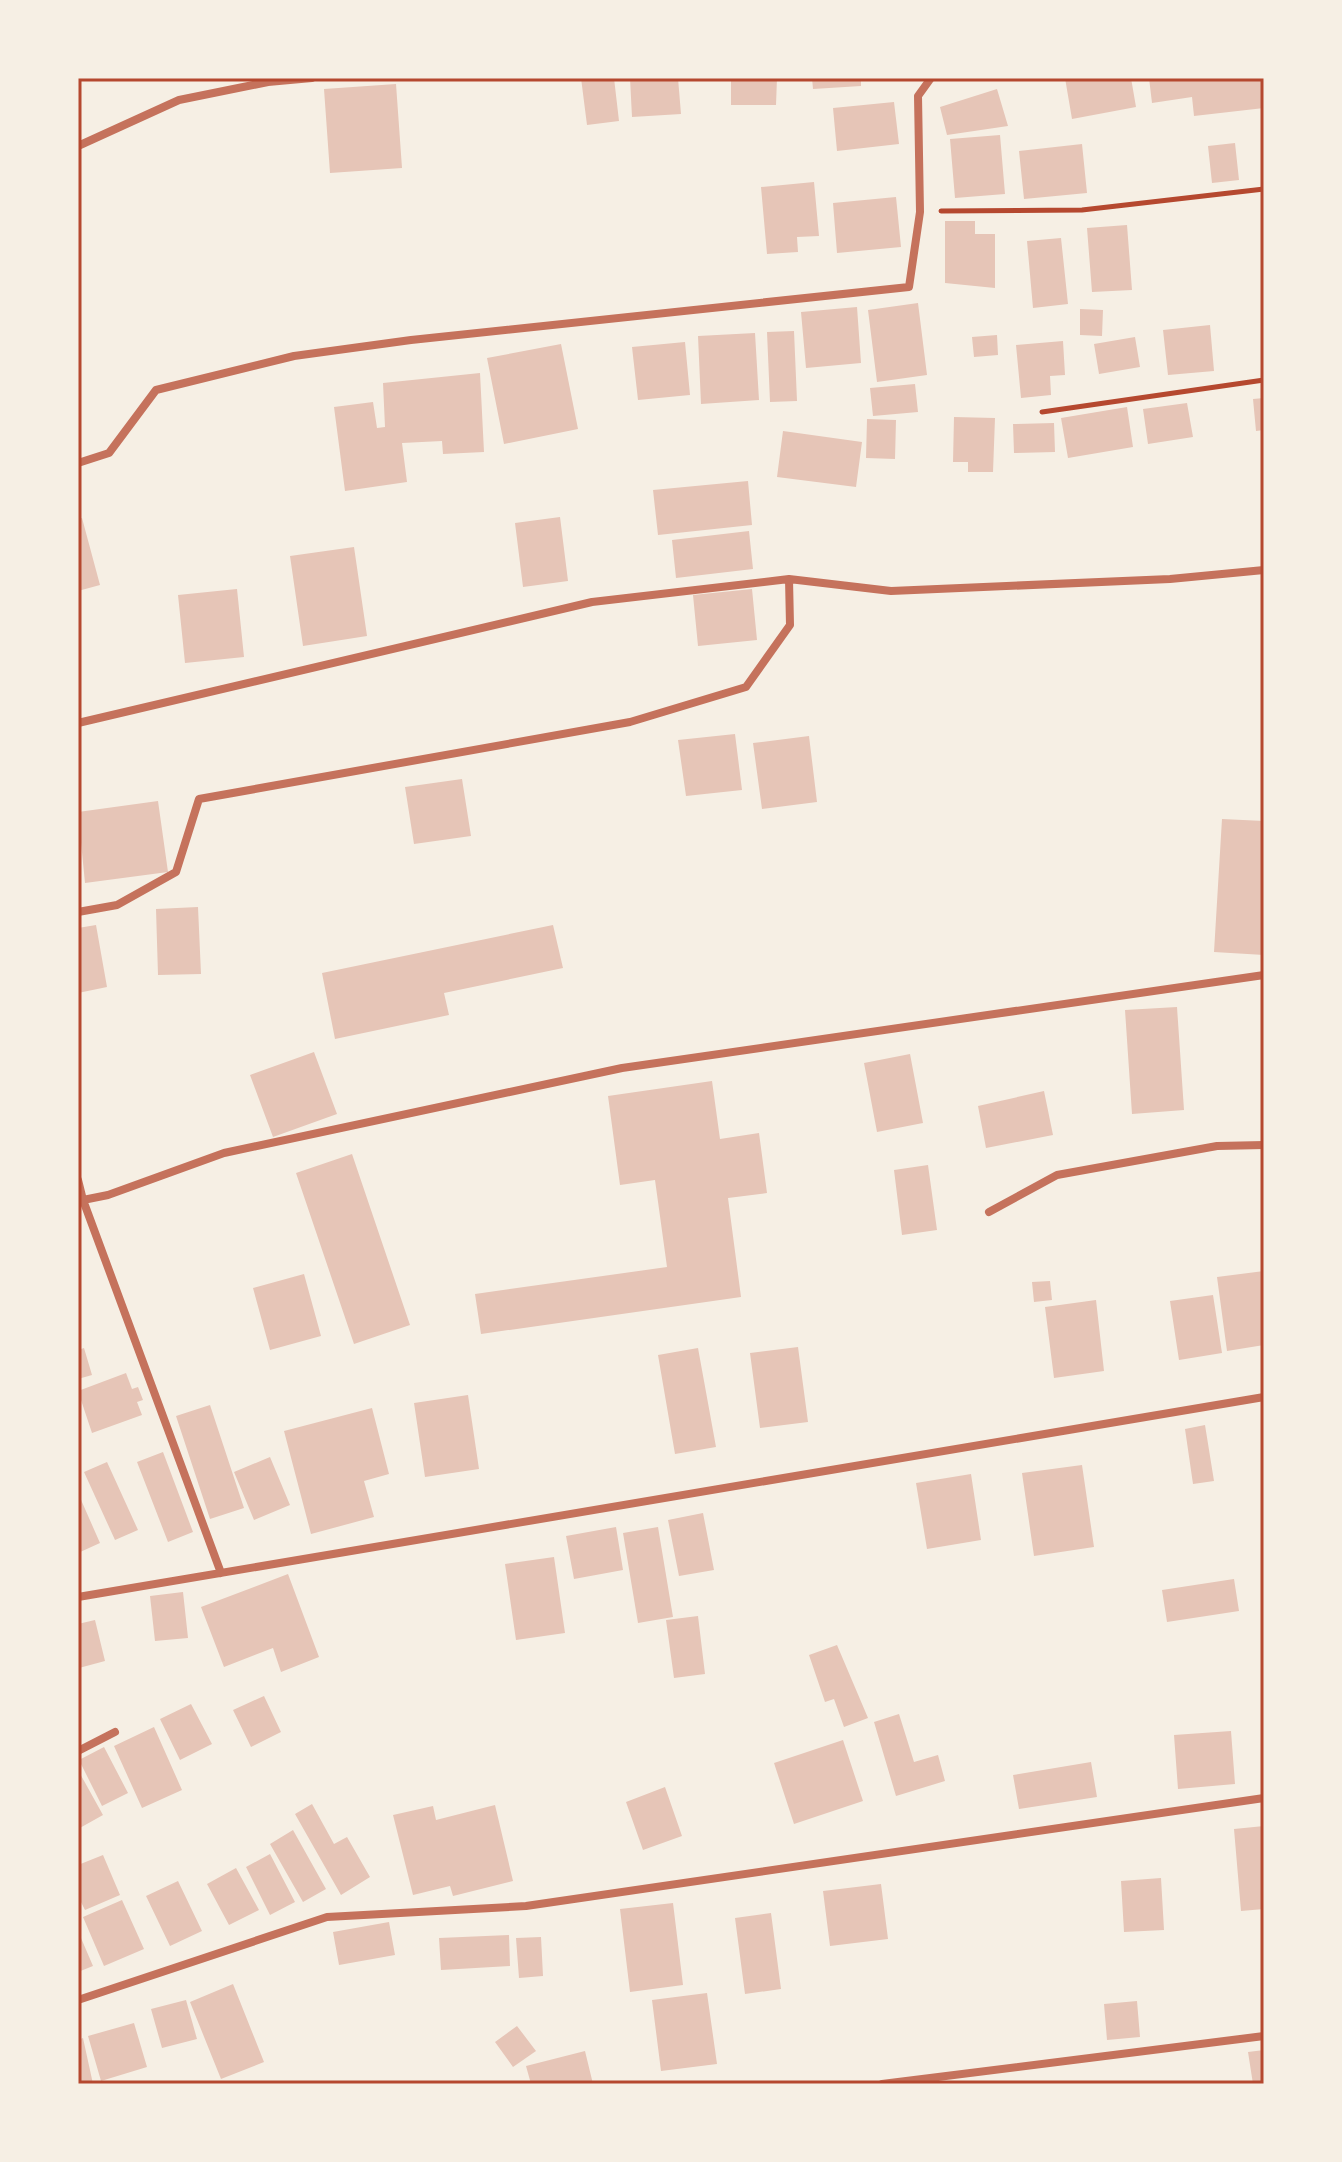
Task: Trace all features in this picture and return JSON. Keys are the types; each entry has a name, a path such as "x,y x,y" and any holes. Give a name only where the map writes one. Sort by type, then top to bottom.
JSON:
{"street":[{"path":"78,146 179,100 268,82 312,78"},
{"path":"78,463 109,453 156,390 294,356 411,340 909,287 920,212 918,96 931,78"},
{"path":"78,723 592,602 789,579 891,591 1170,579 1264,570"},
{"path":"78,912 117,905 176,872 199,799 630,722 746,687 790,625 789,579"},
{"path":"83,1200 108,1195 224,1153 622,1068 1264,975"},
{"path":"989,1212 1057,1175 1217,1146 1264,1145"},
{"path":"78,1180 221,1573"},
{"path":"78,1597 1264,1397"},
{"path":"78,1751 115,1732"},
{"path":"78,2000 327,1917 526,1906 1264,1798"},
{"path":"882,2084 1264,2036"}],"path":[{"path":"920,212 1082,210 1264,189"},
{"path":"1042,412 1264,380"}],"building":[{"path":"581,78 614,78 619,121 587,125"},
{"path":"630,78 678,78 681,114 632,117"},
{"path":"731,78 777,78 776,105 731,105"},
{"path":"812,78 861,78 861,86 813,89"},
{"path":"1065,78 1131,78 1136,107 1072,119"},
{"path":"1149,78 1264,78 1264,108 1194,116 1192,97 1152,103"},
{"path":"396,84 402,168 330,173 324,89"},
{"path":"997,89 1008,126 947,135 940,107"},
{"path":"894,102 899,144 837,151 833,108"},
{"path":"1000,135 1005,194 955,198 950,139"},
{"path":"1235,143 1239,180 1212,183 1208,146"},
{"path":"1082,144 1087,193 1024,199 1019,151"},
{"path":"814,182 819,236 797,237 798,252 767,254 761,187"},
{"path":"896,197 901,247 837,253 833,203"},
{"path":"945,221 975,221 975,234 995,234 995,288 945,283"},
{"path":"1127,225 1132,290 1092,292 1087,228"},
{"path":"1061,238 1068,304 1033,308 1027,241"},
{"path":"918,303 927,375 877,382 868,310"},
{"path":"857,307 861,363 806,368 801,312"},
{"path":"1080,309 1103,310 1102,336 1080,335"},
{"path":"1210,325 1214,371 1168,375 1163,330"},
{"path":"794,331 797,401 770,402 767,332"},
{"path":"755,333 759,400 701,404 698,336"},
{"path":"997,335 998,355 974,357 972,337"},
{"path":"1135,337 1140,367 1099,374 1094,344"},
{"path":"1063,341 1065,375 1050,376 1051,395 1021,398 1016,345"},
{"path":"685,342 690,395 638,400 632,347"},
{"path":"561,344 578,429 504,444 487,358"},
{"path":"480,373 484,452 443,454 442,441 402,443 407,482 345,491 334,407 373,402 377,428 385,427 383,383"},
{"path":"915,384 918,412 873,416 870,388"},
{"path":"1264,398 1264,430 1256,431 1253,399"},
{"path":"1187,403 1193,437 1148,444 1143,409"},
{"path":"1127,407 1133,447 1068,458 1061,418"},
{"path":"954,417 995,418 993,472 968,472 968,462 953,462"},
{"path":"867,419 896,420 895,459 866,458"},
{"path":"1054,423 1055,452 1014,453 1013,424"},
{"path":"783,431 862,442 856,487 777,477"},
{"path":"748,481 752,525 658,535 653,490"},
{"path":"560,517 568,581 523,587 515,523"},
{"path":"82,518 100,585 78,591 78,519"},
{"path":"749,531 753,569 676,578 672,540"},
{"path":"354,547 367,636 303,646 290,556"},
{"path":"237,589 244,657 185,663 178,595"},
{"path":"752,589 757,640 698,646 693,595"},
{"path":"735,734 742,790 686,796 678,740"},
{"path":"809,736 817,802 762,809 753,743"},
{"path":"462,779 471,836 414,844 405,787"},
{"path":"158,801 168,872 85,883 78,812"},
{"path":"1222,819 1264,821 1264,955 1214,952"},
{"path":"198,907 201,974 158,975 156,909"},
{"path":"96,925 107,987 78,993 78,928"},
{"path":"553,925 563,968 444,993 449,1015 335,1039 322,973"},
{"path":"1177,1007 1184,1110 1132,1114 1125,1010"},
{"path":"314,1052 337,1114 273,1137 250,1075"},
{"path":"910,1054 923,1123 877,1132 864,1063"},
{"path":"712,1081 720,1139 759,1133 767,1193 728,1198 741,1297 481,1334 475,1294 667,1267 655,1180 620,1185 608,1096"},
{"path":"1044,1091 1053,1135 986,1148 978,1106"},
{"path":"352,1154 410,1325 354,1344 296,1173"},
{"path":"928,1165 937,1230 902,1235 894,1170"},
{"path":"1264,1271 1264,1345 1227,1351 1217,1277"},
{"path":"304,1274 321,1336 270,1350 253,1288"},
{"path":"1050,1281 1052,1300 1034,1302 1032,1282"},
{"path":"1213,1295 1222,1353 1179,1360 1170,1301"},
{"path":"1096,1300 1104,1371 1054,1378 1045,1307"},
{"path":"798,1347 808,1422 760,1428 750,1353"},
{"path":"84,1348 92,1375 78,1379 78,1350"},
{"path":"698,1348 716,1447 675,1454 658,1355"},
{"path":"126,1373 132,1389 138,1387 143,1400 137,1402 142,1415 92,1433 78,1391"},
{"path":"468,1395 479,1469 425,1477 414,1403"},
{"path":"210,1405 244,1508 210,1519 176,1416"},
{"path":"372,1408 389,1474 364,1481 374,1517 311,1534 284,1431"},
{"path":"1205,1425 1214,1481 1193,1484 1185,1429"},
{"path":"163,1452 193,1532 168,1542 137,1462"},
{"path":"270,1457 290,1505 254,1520 234,1472"},
{"path":"107,1462 138,1530 115,1540 84,1472"},
{"path":"1082,1465 1094,1547 1034,1556 1022,1473"},
{"path":"971,1474 981,1540 927,1549 916,1483"},
{"path":"78,1493 100,1543 78,1553"},
{"path":"703,1513 714,1570 679,1576 668,1520"},
{"path":"616,1527 623,1570 574,1579 566,1536"},
{"path":"658,1527 673,1617 638,1623 623,1533"},
{"path":"554,1557 565,1633 516,1640 505,1564"},
{"path":"288,1574 319,1657 281,1672 273,1648 224,1667 201,1607"},
{"path":"1234,1579 1239,1611 1167,1622 1162,1590"},
{"path":"183,1592 188,1638 155,1641 150,1596"},
{"path":"698,1616 705,1674 674,1678 666,1620"},
{"path":"95,1620 105,1661 79,1668 78,1624"},
{"path":"837,1645 868,1718 844,1727 834,1699 825,1702 809,1655"},
{"path":"264,1696 281,1732 251,1747 233,1710"},
{"path":"191,1704 212,1744 180,1760 160,1719"},
{"path":"899,1714 914,1762 938,1755 945,1781 896,1796 874,1722"},
{"path":"154,1727 182,1790 142,1808 114,1746"},
{"path":"1231,1731 1235,1784 1178,1789 1174,1735"},
{"path":"843,1740 863,1801 794,1824 774,1763"},
{"path":"104,1747 128,1793 102,1806 79,1760"},
{"path":"1091,1762 1097,1797 1019,1809 1013,1775"},
{"path":"78,1770 103,1815 78,1829"},
{"path":"665,1787 682,1836 643,1850 626,1802"},
{"path":"312,1804 334,1844 347,1837 370,1877 341,1895 295,1814"},
{"path":"495,1805 513,1881 453,1896 450,1886 413,1895 393,1815 433,1806 436,1820"},
{"path":"1264,1826 1264,1909 1241,1911 1234,1829"},
{"path":"293,1830 326,1889 303,1902 270,1844"},
{"path":"270,1854 295,1902 270,1915 246,1867"},
{"path":"103,1855 120,1895 85,1910 78,1896 78,1865"},
{"path":"236,1868 259,1910 229,1925 207,1884"},
{"path":"1161,1878 1164,1930 1124,1932 1121,1881"},
{"path":"178,1881 202,1931 170,1946 146,1896"},
{"path":"881,1884 888,1939 830,1946 823,1891"},
{"path":"122,1900 144,1949 104,1966 83,1917"},
{"path":"673,1903 683,1985 630,1992 620,1909"},
{"path":"771,1913 781,1989 745,1994 735,1918"},
{"path":"389,1922 395,1955 339,1965 333,1932"},
{"path":"78,1931 93,1966 78,1972"},
{"path":"509,1935 510,1966 441,1970 439,1938"},
{"path":"541,1937 543,1976 519,1978 516,1938"},
{"path":"233,1984 264,2062 221,2079 190,2002"},
{"path":"707,1993 717,2064 661,2071 652,2000"},
{"path":"186,2000 197,2039 162,2048 151,2009"},
{"path":"1137,2001 1140,2037 1107,2040 1104,2004"},
{"path":"134,2023 147,2067 101,2081 88,2036"},
{"path":"517,2026 536,2051 513,2067 495,2042"},
{"path":"83,2038 93,2084 78,2084 78,2040"},
{"path":"1264,2050 1264,2084 1253,2084 1248,2052"},
{"path":"585,2051 593,2084 531,2084 526,2066"}]}
